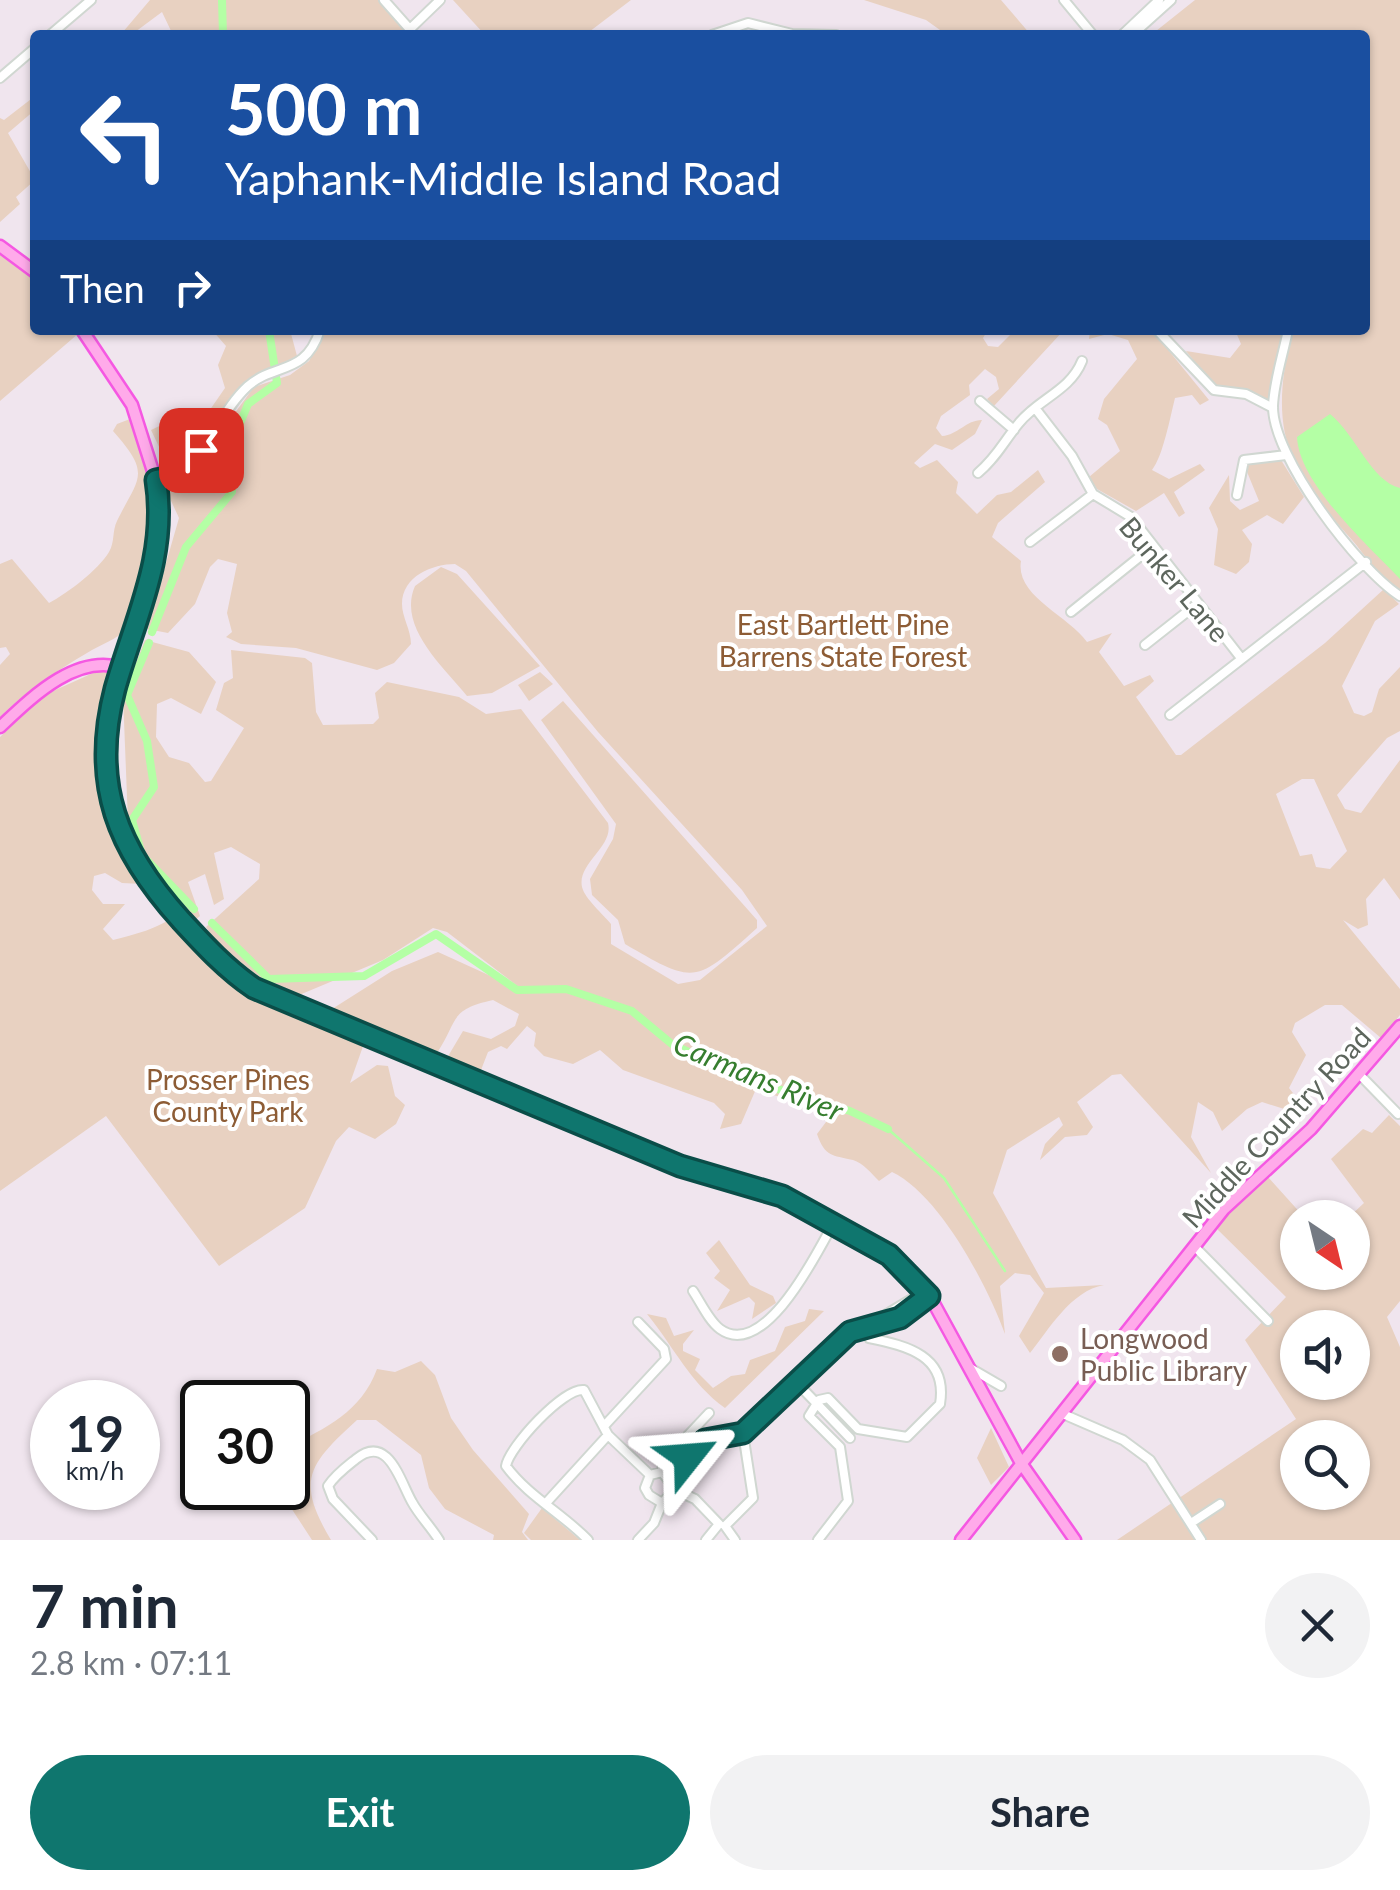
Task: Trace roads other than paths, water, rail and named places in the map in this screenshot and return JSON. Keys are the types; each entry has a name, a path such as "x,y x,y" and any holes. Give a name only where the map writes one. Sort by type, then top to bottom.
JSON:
{"main road":[{"path":"0,246 30,268"},
{"path":"85,335 132,405 156,480 156,560 122,668 106,736 106,774 114,816 150,886 233,973 313,1014 459,1070 680,1166 782,1196 910,1272 942,1317 1021,1463 1075,1540"},
{"path":"0,727 41,690 76,672 102,664 122,668"},
{"name":"Middle Country Road","path":"961,1540 1241,1190 1310,1129 1400,1026"}],"street":[{"path":"56,30 91,0"},
{"path":"384,0 410,30"},
{"path":"394,10 397,0"},
{"path":"414,30 440,0"},
{"path":"1064,0 1089,30"},
{"path":"1127,30 1159,0"},
{"path":"1138,30 1171,0"},
{"path":"728,30 748,24 774,30"},
{"path":"0,78 30,52"},
{"path":"156,480 176,476 246,389 300,362 317,335"},
{"path":"1162,335 1214,390 1246,394 1273,408"},
{"path":"1287,335 1273,408 1286,455 1309,496 1400,596"},
{"path":"978,472 1002,452 1014,430 1035,408 1071,380 1082,361"},
{"path":"980,402 1014,430"},
{"name":"Bunker Lane","path":"1035,408 1072,456 1093,494 1131,518 1241,658"},
{"path":"1237,495 1244,460 1262,454 1286,455"},
{"path":"1030,542 1093,494"},
{"path":"1070,612 1153,546"},
{"path":"1170,714 1366,562"},
{"path":"1144,644 1197,604"},
{"path":"1359,1074 1398,1114"},
{"path":"693,1291 716,1327 732,1335 747,1334 793,1296 833,1224"},
{"path":"1194,1246 1268,1322"},
{"path":"910,1272 911,1306"},
{"path":"638,1540 654,1523 675,1485 678,1469 705,1440 743,1433 841,1339 864,1325 891,1322 927,1294"},
{"path":"911,1306 942,1317"},
{"path":"546,1503 666,1359 664,1349 638,1322"},
{"path":"818,1540 847,1505 840,1448 809,1416 816,1404 828,1398 858,1429 909,1436 939,1407 942,1393 941,1380 929,1360 908,1346 870,1338 864,1325"},
{"path":"970,1368 1001,1386"},
{"path":"796,1382 850,1438"},
{"path":"588,1540 572,1520 558,1516 507,1469 508,1457 561,1397 577,1388 589,1396 606,1430 650,1476"},
{"path":"706,1540 719,1524 662,1472 663,1462 709,1412"},
{"path":"1063,1414 1140,1452 1201,1540"},
{"path":"840,1448 858,1429"},
{"path":"734,1540 726,1526 753,1498 743,1433"},
{"path":"372,1540 333,1499 328,1486 361,1455 372,1451 386,1456 396,1466 413,1504 439,1540"},
{"path":"650,1476 678,1469"},
{"path":"650,1476 646,1490 662,1503"},
{"path":"1191,1523 1220,1504"}],"waterway":[{"name":"Carmans River","path":"222,0 223,30"},
{"name":"Carmans River","path":"152,632 186,547 232,492 232,443 248,404 277,383 270,335"},
{"name":"Carmans River","path":"149,643 127,695 147,741 154,787 132,820 142,855 194,909"},
{"name":"Carmans River","path":"212,923 269,979 364,976 436,934 517,990 566,989 632,1011 673,1045 758,1083 850,1111 888,1129"},
{"path":"888,1129 944,1178 1005,1271"}],"place":[{"name":"Longwood Public Library","path":"1060,1354"}],"park label":[{"name":"East Bartlett Pine Barrens State Forest","path":"843,640"},
{"name":"Prosser Pines County Park","path":"228,1095"}]}
